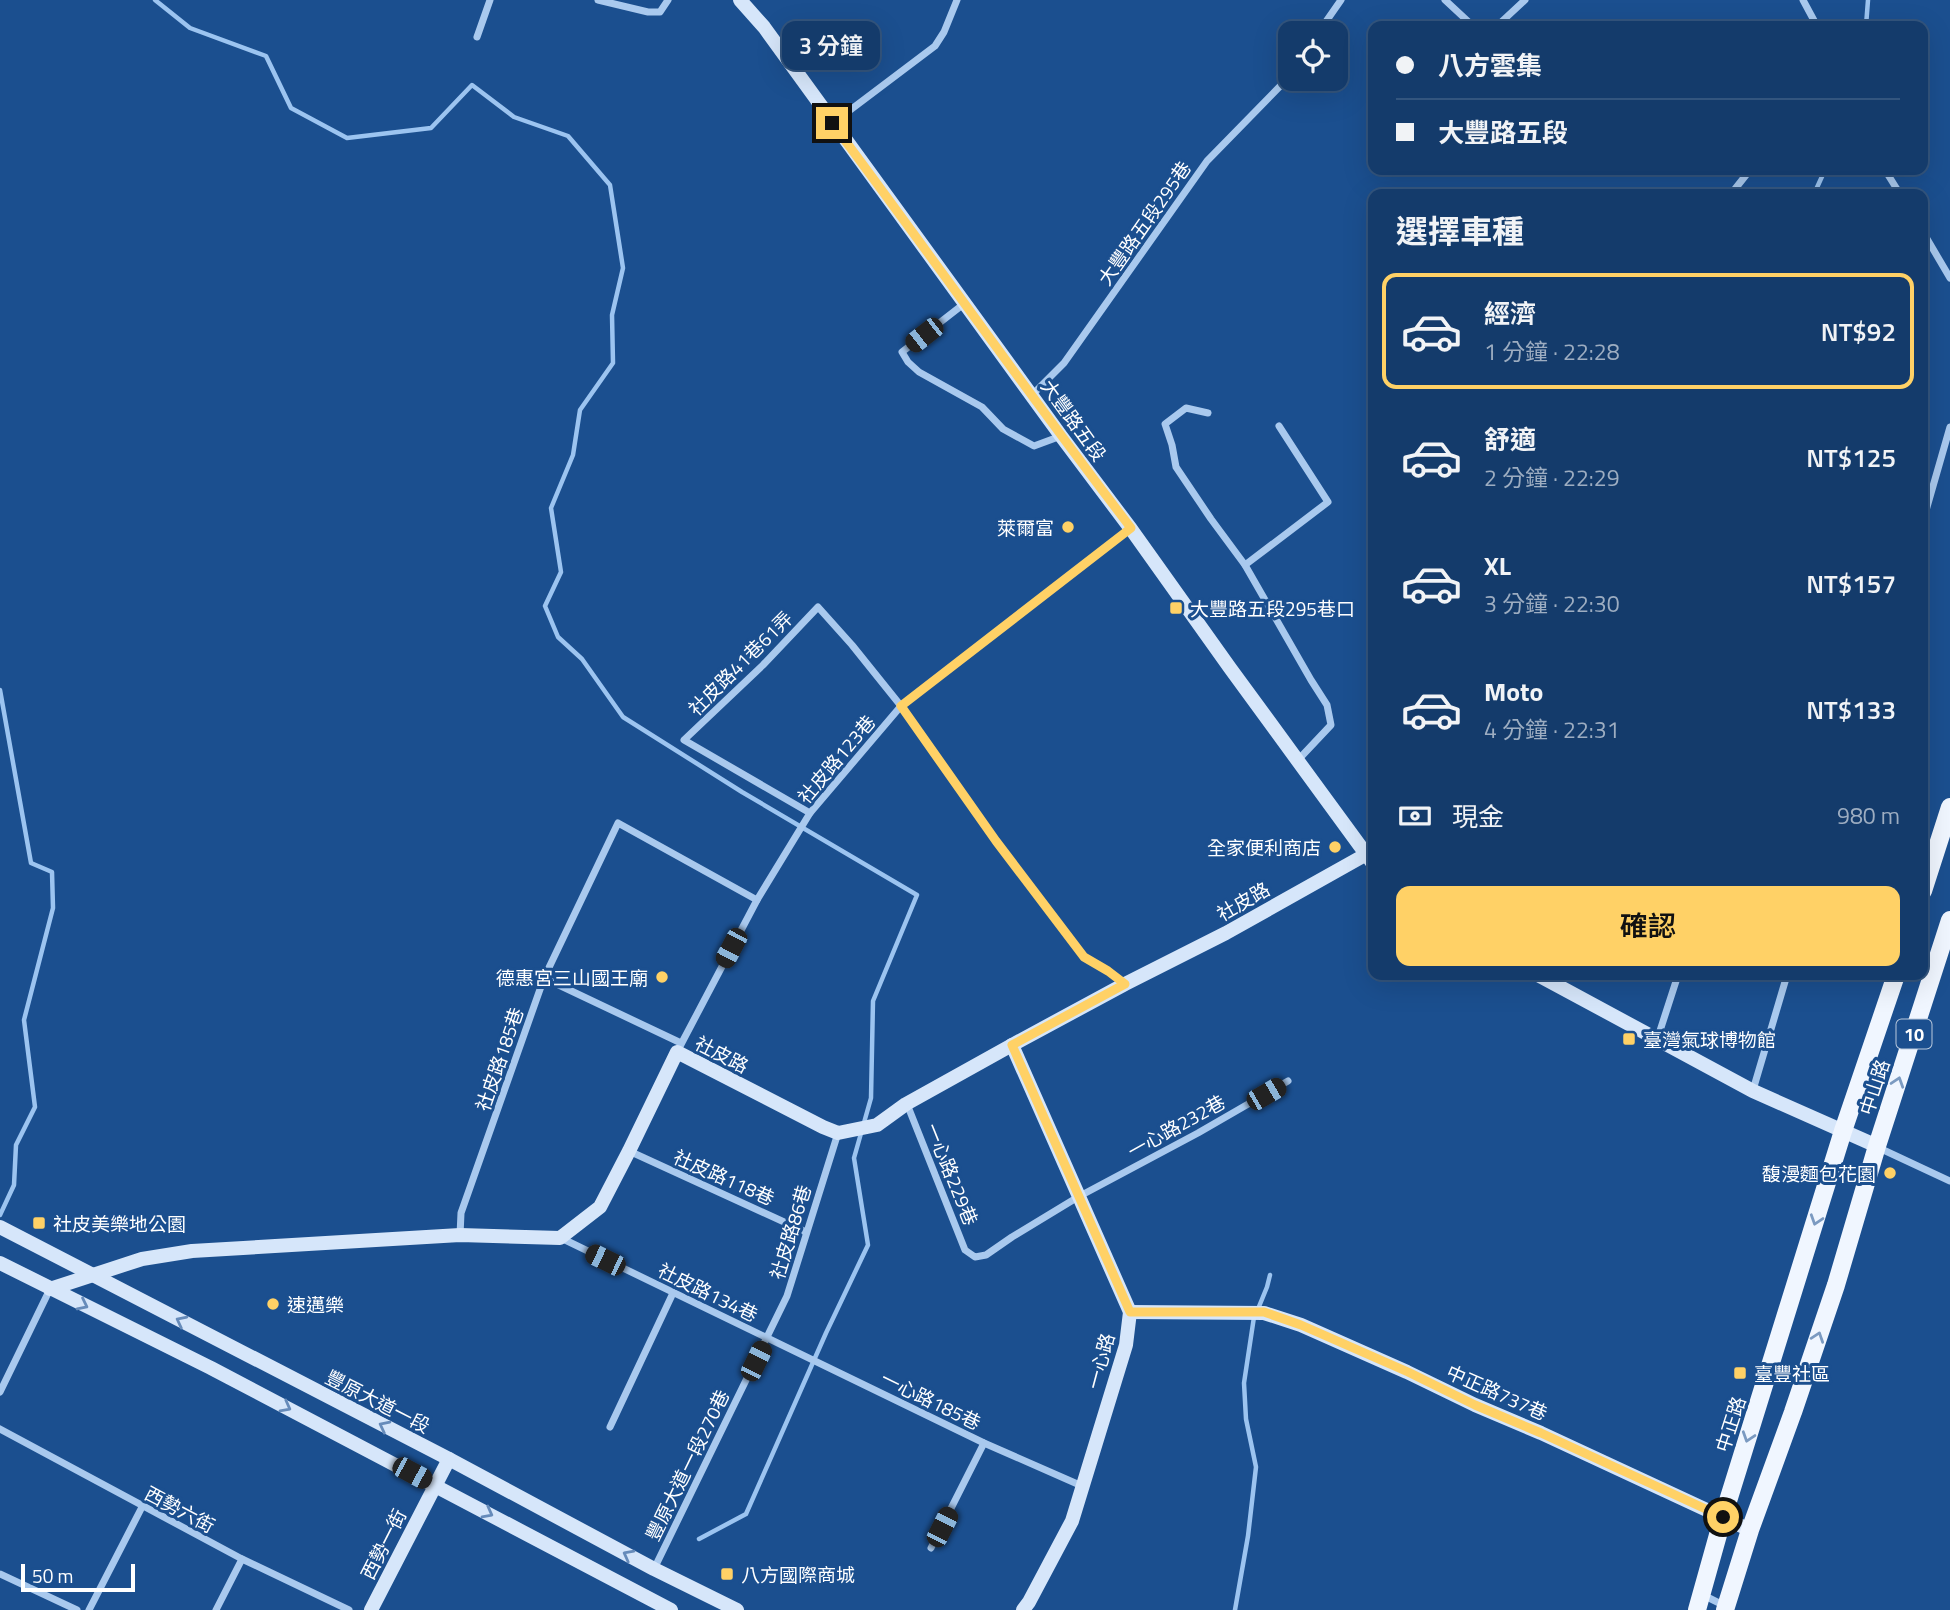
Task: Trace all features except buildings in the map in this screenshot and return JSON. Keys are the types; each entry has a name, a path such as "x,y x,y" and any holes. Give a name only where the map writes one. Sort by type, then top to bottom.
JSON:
{"main road":[{"path":"1928,875 1950,807"},
{"name":"中山路","path":"1877,1146 1950,920"},
{"name":"中山路","path":"1843,1131 1894,980"},
{"name":"中正路","path":"1700,1602 1723,1517 1843,1131"},
{"name":"10","path":"1728,1609 1750,1530 1836,1285 1877,1146"}],"street":[{"path":"477,37 490,0"},
{"path":"598,0 648,12 660,12 668,0"},
{"name":"大豐路五段","path":"740,0 764,27 1368,857"},
{"path":"832,123 935,47 957,0"},
{"path":"1326,21 1340,0"},
{"path":"1445,0 1468,21"},
{"path":"1502,21 1525,0"},
{"path":"1803,0 1815,21"},
{"name":"大豐路五段295巷","path":"1032,395 1065,363 1207,161 1278,88"},
{"path":"1735,189 1746,175"},
{"path":"1928,242 1950,278"},
{"path":"966,303 902,352 908,362 919,373 982,407 1003,429 1034,446 1061,436"},
{"path":"1208,413 1186,408 1165,424 1176,467 1245,565 1327,705 1331,725 1298,760"},
{"path":"1245,565 1328,502 1279,426"},
{"path":"1928,504 1950,428"},
{"name":"社皮路123巷","path":"679,1048 757,900 810,813 901,706 1131,528"},
{"name":"社皮路41巷61弄","path":"810,813 684,740 763,666 818,607 901,706"},
{"path":"901,706 996,841 1084,957 1125,984"},
{"name":"社皮路185巷","path":"460,1234 461,1213 544,978 618,823 757,900"},
{"name":"社皮路","path":"560,1238 600,1207 679,1048 823,1128 838,1133 877,1125 906,1104 1125,984 1368,861"},
{"path":"544,978 679,1048"},
{"path":"1548,980 1753,1091 1950,1181"},
{"path":"1657,1041 1676,980"},
{"path":"1753,1091 1786,980"},
{"name":"一心路","path":"1012,1045 1130,1312 1126,1345 1072,1521 1030,1602 1023,1610"},
{"name":"一心路232巷","path":"1079,1197 1288,1081"},
{"name":"一心路229巷","path":"906,1104 965,1250 975,1257 986,1255 1079,1197"},
{"name":"社皮路86巷","path":"767,1338 787,1296 838,1133"},
{"name":"社皮路118巷","path":"629,1151 806,1232"},
{"name":"豐原大道一段","path":"0,1227 737,1610"},
{"path":"0,1392 50,1289 142,1259 192,1251 460,1234 560,1238"},
{"name":"社皮路134巷","path":"560,1238 767,1338"},
{"path":"0,1263 211,1368 671,1610"},
{"path":"610,1427 673,1293"},
{"name":"中正路737巷","path":"1130,1312 1264,1312 1331,1337 1750,1530"},
{"name":"一心路185巷","path":"767,1338 984,1443 1082,1486"},
{"name":"豐原大道一段270巷","path":"654,1569 767,1338"},
{"name":"西勢六街","path":"0,1429 242,1559 349,1610"},
{"path":"931,1548 984,1443"},
{"name":"西勢一街","path":"371,1610 449,1459"},
{"path":"89,1610 142,1507"},
{"path":"216,1610 242,1559"},
{"path":"0,1574 77,1610"},
{"path":"1700,1602 1728,1609"}],"waterway":[{"path":"155,0 190,28 266,56 291,108 347,138 431,128 472,85 514,117 568,136 610,185 623,268 612,315 613,363 580,410 573,455 551,508 561,572 545,606 558,637 582,659 623,717 742,792 917,895 873,1001 871,1098 854,1158 868,1245 746,1514 699,1539"},
{"path":"1866,21 1868,0"},
{"path":"1816,189 1823,175"},
{"path":"0,690 31,863 52,872 53,908 24,1020 35,1107 16,1145 14,1185 0,1215"},
{"path":"1258,1309 1270,1275"},
{"path":"1235,1610 1248,1536 1256,1467 1246,1419 1244,1383 1254,1317"}],"place":[{"name":"萊爾富","path":"1068,527"},
{"name":"大豐路五段295巷口","path":"1176,608"},
{"name":"全家便利商店","path":"1335,847"},
{"name":"德惠宮三山國王廟","path":"662,977"},
{"name":"臺灣氣球博物館","path":"1629,1039"},
{"name":"馥漫麵包花園","path":"1890,1173"},
{"name":"社皮美樂地公園","path":"39,1223"},
{"name":"速邁樂","path":"273,1304"},
{"name":"臺豐社區","path":"1740,1373"},
{"name":"八方國際商城","path":"727,1574"}],"route":[{"path":"832,123 1131,528 901,706 996,841 1084,957 1125,984 1012,1045 1130,1312 1264,1312 1320,1332 1723,1517"}]}
